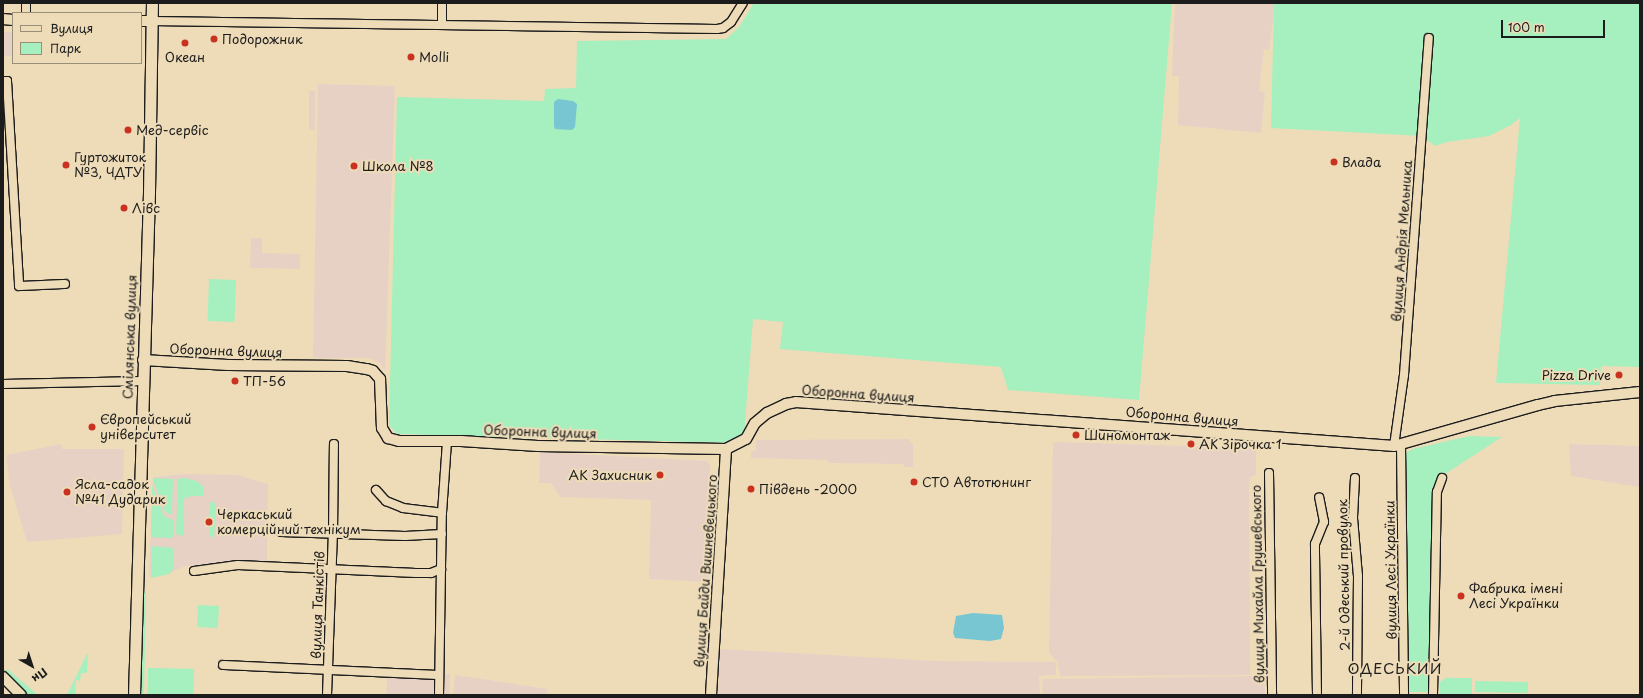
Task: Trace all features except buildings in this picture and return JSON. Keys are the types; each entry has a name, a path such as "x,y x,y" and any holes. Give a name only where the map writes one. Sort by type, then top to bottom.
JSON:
{"main road":[{"name":"Смілянська вулиця","path":"134,695 142,381 149,192 146,21 152,3"}],"street":[{"path":"442,3 442,25"},
{"path":"146,21 717,29 723,28 731,22 743,3"},
{"name":"вулиця Андрія Мельника","path":"1398,445 1429,38"},
{"path":"3,81 7,81 18,286 65,284"},
{"name":"Оборонна вулиця","path":"143,360 228,365 346,366 367,369 374,371 380,379 382,428 388,438 399,441 447,441 538,446 726,449 746,439 755,424 767,413 786,404 796,402 1398,445 1544,403 1640,392"},
{"path":"3,384 142,381"},
{"path":"439,695 442,513 447,441"},
{"name":"вулиця Танкістів","path":"327,695 333,534 334,444"},
{"name":"вулиця Лесі Українки","path":"1398,445 1404,695"},
{"name":"вулиця Байди Вишневецького","path":"711,695 726,449"},
{"name":"вулиця Михайла Грушевського","path":"1269,473 1272,695"},
{"name":"2-й Одеський провулок","path":"1355,478 1353,518 1358,576 1357,695"},
{"path":"1433,695 1437,492 1442,478"},
{"path":"376,490 386,501 403,508 442,513"},
{"path":"1317,695 1314,552 1316,541 1324,522 1319,496"},
{"path":"281,532 406,536 442,534"},
{"path":"194,571 238,565 431,573 441,569"},
{"path":"223,665 439,675"},
{"path":"3,677 21,695"}],"shaded area":[{"path":"1175,3 1275,4 1269,50 1264,49 1259,91 1265,92 1261,133 1178,125 1179,76 1172,76"},
{"path":"3,32 12,32 12,56 3,56"},
{"name":"Школа №8","path":"318,84 395,86 385,371 380,363 369,358 313,358"},
{"path":"309,91 315,91 315,130 309,130"},
{"path":"251,238 262,238 262,253 300,254 300,269 250,268"},
{"path":"910,439 910,443 913,443 913,467 904,467 904,464 829,463 828,460 751,458 751,451 756,451 756,440"},
{"path":"1053,442 1256,448 1256,475 1249,478 1250,675 1060,676 1057,662 1049,652"},
{"name":"Ясла-садок №41 Дударик","path":"61,444 62,449 124,449 122,534 27,542 10,486 6,455"},
{"path":"1569,444 1640,446 1640,487 1571,476"},
{"path":"540,452 708,461 710,465 709,582 649,579 651,500 560,497 551,483 539,483"},
{"name":"Черкаський комерційний технікум","path":"185,474 237,475 268,484 267,561 185,566 172,572 150,578 153,477"},
{"path":"720,649 936,661 1056,662 1056,675 1039,676 1040,695 718,695"},
{"path":"387,673 450,674 450,695 387,695"},
{"path":"455,675 547,689 547,695 453,695"},
{"path":"1264,676 1265,695 1043,695 1042,679"}],"green space":[{"path":"754,3 1172,3 1139,400 1008,390 1001,367 780,349 783,322 753,319 744,436 733,443 397,434 389,425 397,97 544,101 545,89 576,88 577,41 726,39 739,27"},
{"path":"1274,3 1640,3 1640,367 1601,366 1600,385 1496,383 1520,118 1511,125 1489,136 1447,142 1435,146 1422,136 1271,128"},
{"path":"209,279 236,280 235,322 208,321"},
{"path":"1469,436 1502,437 1442,476 1430,692 1406,692 1405,453 1413,449"},
{"path":"154,478 173,479 172,515 165,512 153,480"},
{"path":"183,478 194,480 201,484 203,487 204,496 191,496 184,499 184,535 180,536 176,533 178,479"},
{"path":"152,485 164,516 173,520 173,537 171,538 151,537"},
{"path":"210,502 214,502 216,507 214,538 209,536"},
{"path":"152,546 173,548 173,569 169,574 151,578"},
{"path":"142,591 146,591 144,695 139,695"},
{"path":"198,605 219,606 218,628 197,627"},
{"path":"87,654 87,673 81,673 80,681 76,680 75,695 67,695"},
{"path":"148,668 194,669 194,695 148,695"},
{"path":"8,669 38,695 27,695 3,673"},
{"path":"1446,678 1472,678 1472,695 1440,695 1440,682"},
{"path":"1475,681 1528,682 1528,693 1475,692"}],"water":[{"path":"558,99 573,101 577,104 575,127 572,130 555,129 554,102"},
{"path":"973,613 1002,615 1004,628 1001,639 990,641 955,638 953,633 956,616"}],"place":[{"name":"Подорожник","path":"214,39"},
{"name":"Океан","path":"185,43"},
{"name":"Molli","path":"411,57"},
{"name":"Мед-сервіс","path":"128,130"},
{"name":"Влада","path":"1334,162"},
{"name":"Гуртожиток №3, ЧДТУ","path":"66,165"},
{"name":"Школа №8","path":"354,166"},
{"name":"Лівс","path":"124,208"},
{"name":"Pizza Drive","path":"1619,375"},
{"name":"ТП-56","path":"235,381"},
{"name":"Європейський університет","path":"92,427"},
{"name":"Шиномонтаж","path":"1076,435"},
{"name":"АК Зірочка 1","path":"1191,444"},
{"name":"АК Захисник","path":"660,475"},
{"name":"СТО Автотюнинг","path":"914,482"},
{"name":"Південь -2000","path":"751,489"},
{"name":"Ясла-садок №41 Дударик","path":"67,492"},
{"name":"Черкаський комерційний технікум","path":"209,522"},
{"name":"Фабрика імені Лесі Українки","path":"1461,596"}],"district":[{"name":"ОДЕСЬКИЙ","path":"1395,668"}]}
